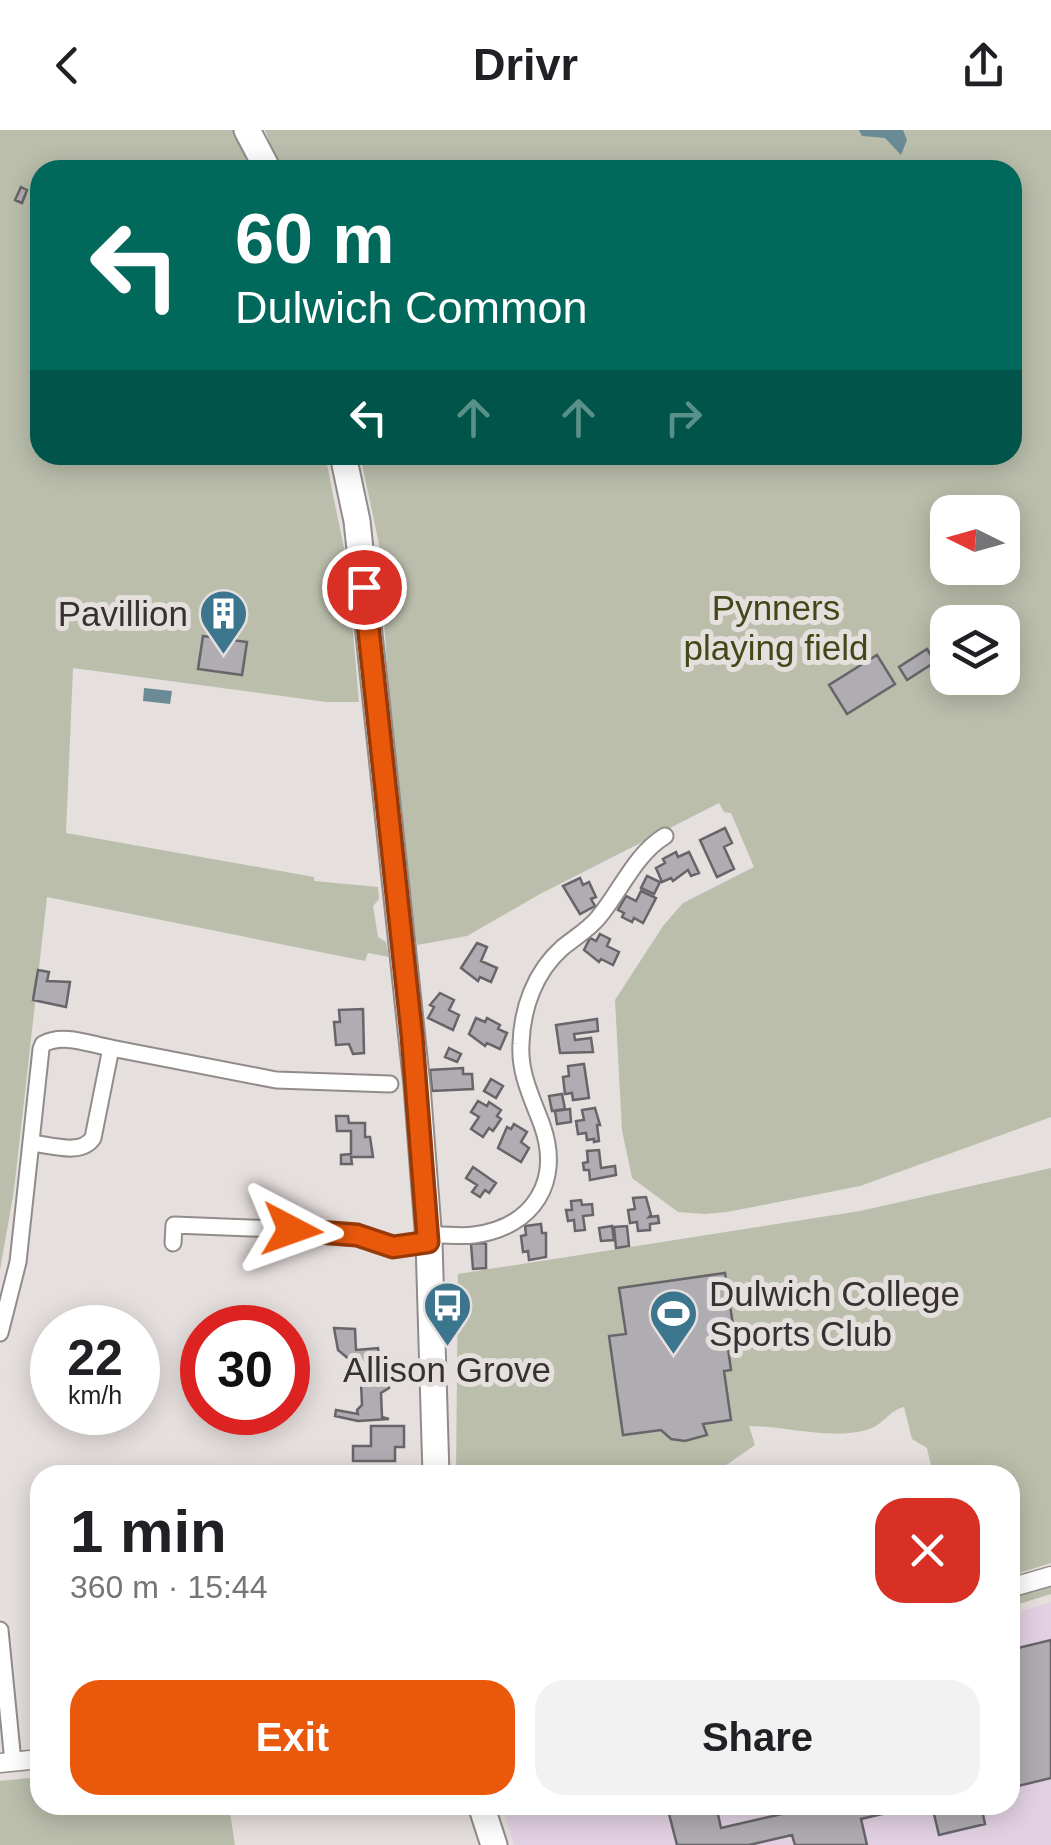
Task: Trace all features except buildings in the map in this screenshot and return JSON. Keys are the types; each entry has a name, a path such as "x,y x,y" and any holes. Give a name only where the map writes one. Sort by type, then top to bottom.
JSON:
{"highway":[{"path":"247,130 263,160"},
{"path":"345,465 357,521 414,1055 428,1238 436,1465"},
{"path":"484,1815 494,1845"}],"street":[{"path":"173,1243 174,1224 331,1231 393,1247 428,1238 472,1236 505,1227 522,1217 537,1202 548,1177 550,1156 522,1066 523,1014 533,988 553,957 597,920 646,848 665,836"},
{"path":"0,1333 18,1262 43,1044 66,1039 276,1080 390,1084"},
{"path":"31,1143 80,1149 88,1146 110,1048"},
{"path":"1020,1585 1051,1576"},
{"path":"0,1630 6,1763"}],"shaded area":[{"path":"1051,1602 1051,1845 514,1845 505,1815 1020,1815 1020,1612"}],"green space":[{"path":"0,130 233,130 246,160 30,160 30,465 327,465 347,563 359,702 326,702 73,668 66,833 314,877 314,881 378,887 379,899 373,906 378,937 386,942 389,957 368,953 365,961 47,897 14,1190 0,1270"},
{"name":"Pynners playing field","path":"265,130 1051,130 1051,1117 860,1186 727,1212 678,1212 632,1178 622,1130 615,1000 663,926 683,903 754,867 731,813 724,812 719,803 540,894 467,936 417,945 397,820 379,544 362,465 1022,465 1022,160 276,160"},
{"name":"Dulwich College Sports Club","path":"1051,1168 1051,1563 1020,1573 1020,1465 931,1465 927,1448 912,1439 904,1407 872,1428 852,1433 749,1426 755,1445 726,1465 456,1465 458,1274 860,1211"},
{"path":"1051,1585 1051,1594 1020,1604 1020,1595"},
{"path":"30,1778 30,1815 230,1815 235,1845 0,1845 0,1781"}],"water":[{"path":"859,130 903,130 907,140 901,155 885,138 862,136"},
{"path":"144,688 172,691 170,704 143,701"}],"place":[{"name":"Pavillion","path":"223,656"},
{"name":"Allison Grove","path":"447,1348"},
{"name":"Dulwich College Sports Club","path":"674,1356"}],"route":[{"path":"292,1230 357,1235 393,1247 428,1242 417,1086 364,587"}]}
